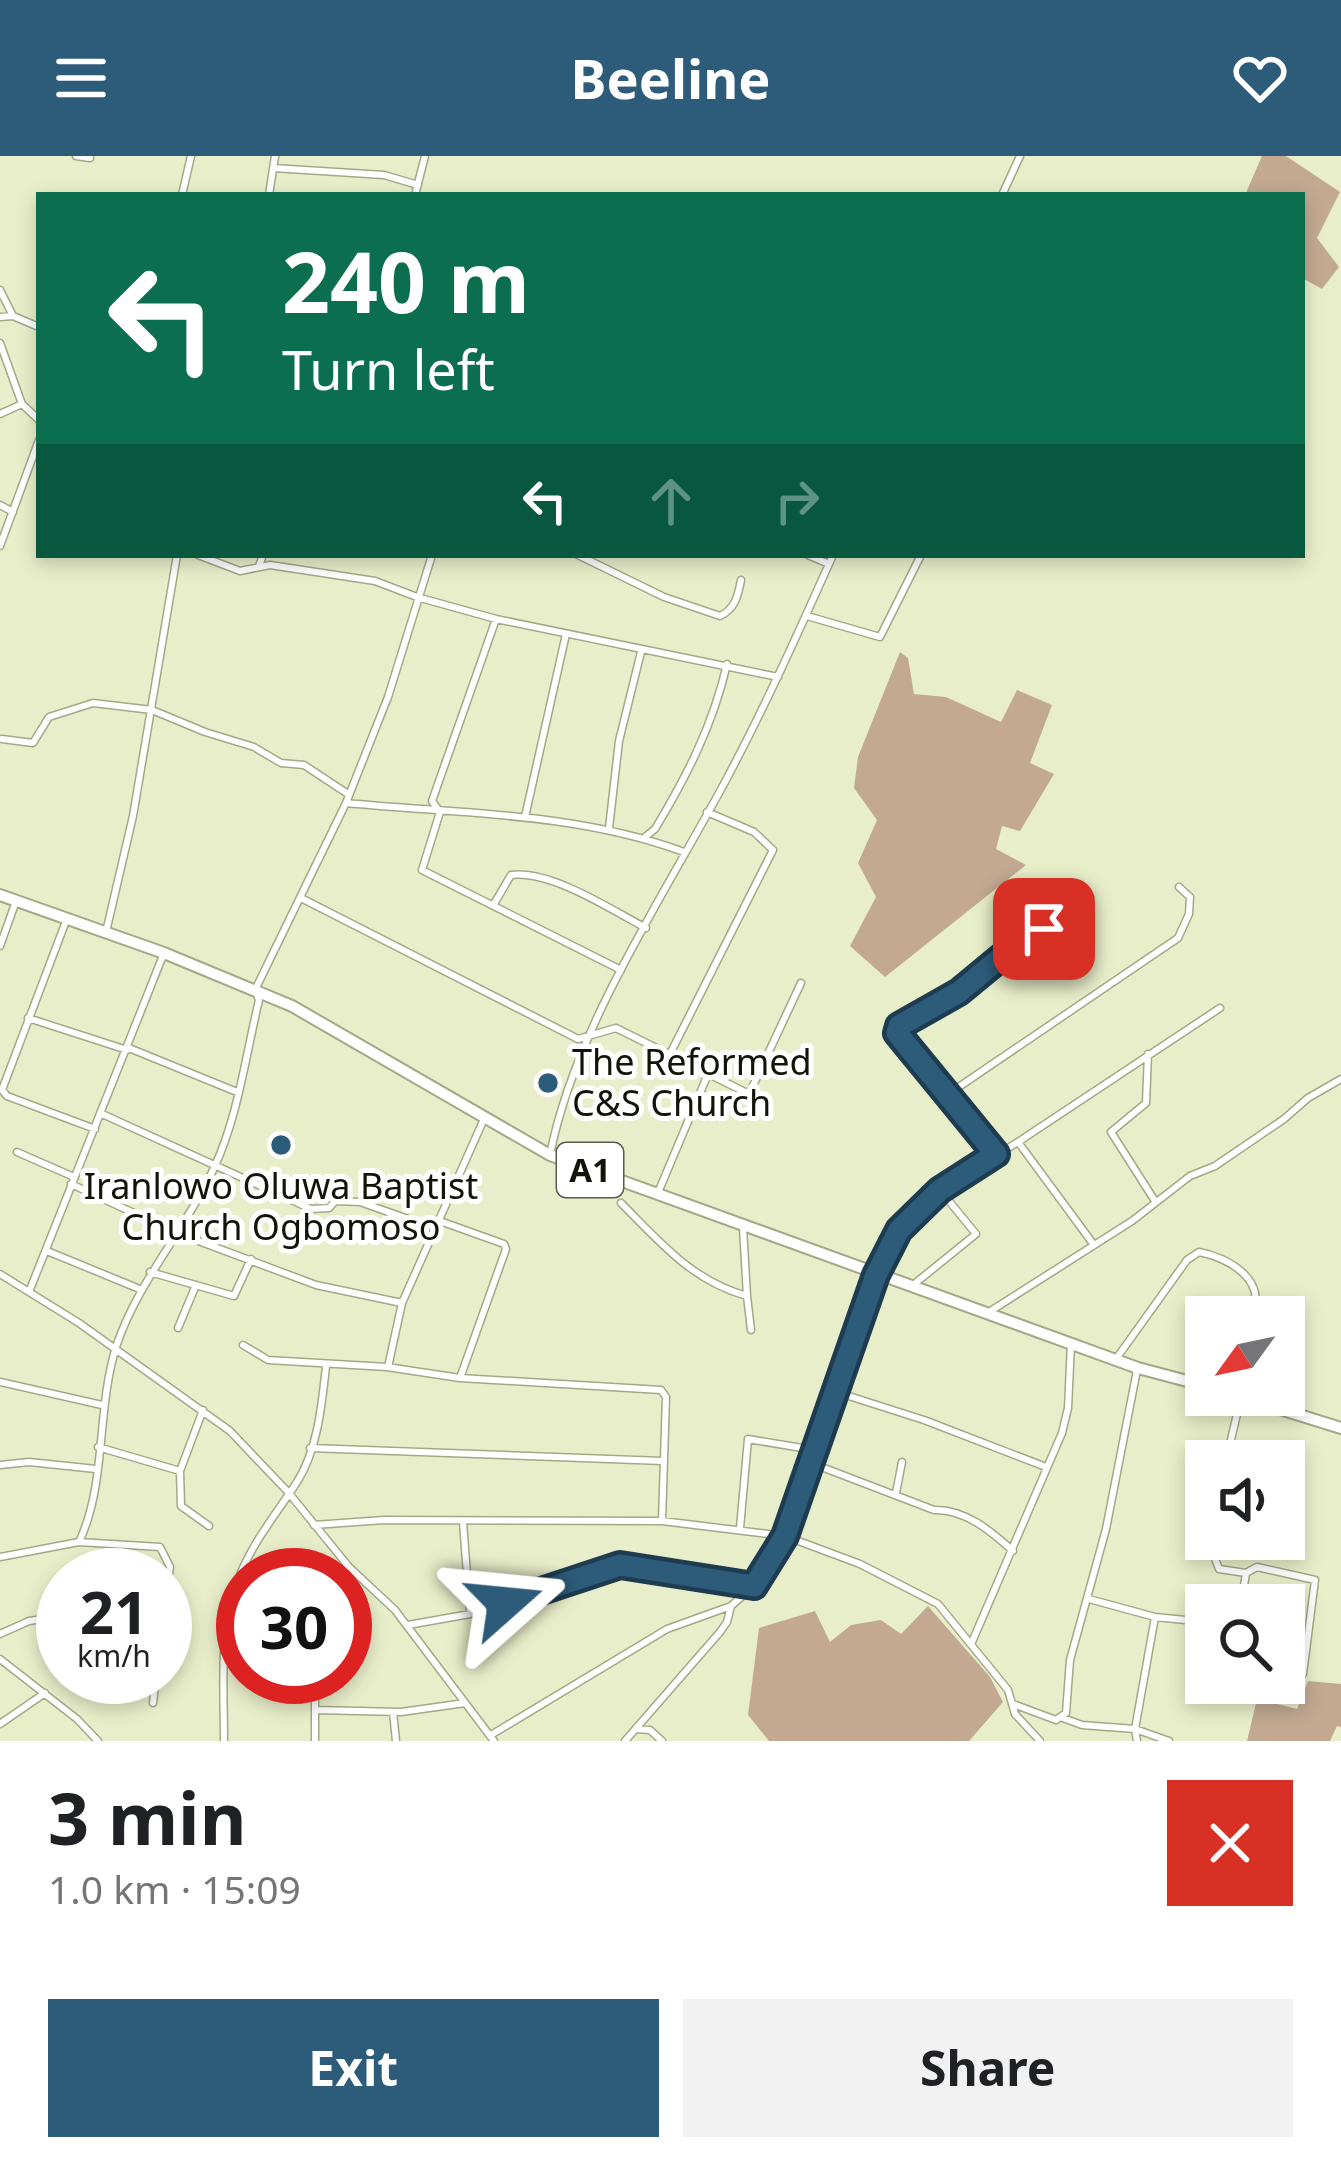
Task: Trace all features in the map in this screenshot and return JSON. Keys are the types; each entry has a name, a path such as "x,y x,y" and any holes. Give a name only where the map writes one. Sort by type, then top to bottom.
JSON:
{"highway":[{"name":"A1","path":"0,895 164,953 313,1016 550,1155 1115,1360 1185,1379"},
{"path":"1302,1416 1341,1428"}],"street":[{"path":"76,156 90,158"},
{"path":"183,192 191,156"},
{"path":"269,192 275,156"},
{"path":"417,192 425,156"},
{"path":"1003,192 1020,156"},
{"path":"273,168 383,176 418,184"},
{"path":"0,290 13,316"},
{"path":"0,317 13,316 36,326"},
{"path":"0,343 22,404 36,417"},
{"path":"0,414 22,404"},
{"path":"0,546 36,448"},
{"path":"0,505 13,512"},
{"path":"106,932 152,710 177,558"},
{"path":"206,558 239,571 282,566 375,581 496,619 641,652 778,676"},
{"path":"260,566 262,558"},
{"path":"80,1541 93,1502 102,1405 116,1351 150,1273 215,1166 259,1000 255,991 348,799 388,697 431,558"},
{"path":"584,558 664,597 720,616 738,598 741,580"},
{"path":"815,558 829,564"},
{"path":"550,1155 568,1080 778,676 832,558"},
{"path":"805,616 876,639 885,632 919,558"},
{"path":"440,812 432,801 496,619"},
{"path":"525,817 566,634"},
{"path":"609,828 619,741 641,652"},
{"path":"645,837 655,829 699,754 718,707 728,664"},
{"path":"2,740 33,743 50,716 93,703 152,710 254,747 281,763 304,765 348,799 609,828 684,852"},
{"path":"440,812 422,870 622,970"},
{"path":"670,1054 772,850 754,832 707,812"},
{"path":"494,904 511,875 520,874 572,888 646,928"},
{"path":"946,1095 1178,938 1190,914 1190,897 1179,886"},
{"path":"996,1154 912,1055 897,1033 899,1026 959,992 1011,949 1090,897"},
{"path":"301,898 578,1039 616,1028 750,1092 801,983"},
{"path":"0,946 16,901"},
{"path":"67,917 2,1090 95,1129"},
{"path":"29,1292 164,953"},
{"path":"1094,1246 1018,1142 1220,1008"},
{"path":"28,1018 129,1048 237,1092"},
{"path":"1148,1054 1146,1103 1111,1132 1155,1201"},
{"path":"657,1195 708,1074"},
{"path":"986,1314 1341,1079"},
{"path":"100,1113 311,1209 346,1200 428,1226 437,1220"},
{"path":"388,1367 402,1303 484,1119"},
{"path":"372,1594 407,1625 492,1738 668,1629 731,1606 754,1586 785,1536 832,1391 876,1275 899,1230 940,1190 1023,1139"},
{"path":"17,1152 177,1233 326,1288 402,1303"},
{"path":"910,1287 976,1234 940,1190"},
{"path":"621,1203 669,1253 699,1276 747,1296"},
{"path":"437,1220 500,1242 506,1249 460,1378"},
{"path":"743,1226 751,1330"},
{"path":"47,1251 142,1290"},
{"path":"1115,1360 1187,1259 1199,1252 1227,1259 1242,1269 1256,1296"},
{"path":"150,1273 238,1294 251,1258"},
{"path":"0,1274 230,1431 288,1492 330,1548"},
{"path":"178,1328 196,1285"},
{"path":"972,1642 1066,1419 1071,1343"},
{"path":"243,1345 268,1360 661,1390 666,1397 662,1521"},
{"path":"224,1741 229,1622 236,1585 257,1538 300,1477 322,1407 326,1366"},
{"path":"1062,1718 1070,1660 1089,1599 1138,1368"},
{"path":"0,1382 102,1405"},
{"path":"832,1391 1046,1467"},
{"path":"203,1410 180,1471 183,1510 209,1526"},
{"path":"740,1528 748,1438 814,1450"},
{"path":"98,1447 180,1471"},
{"path":"310,1448 663,1461"},
{"path":"0,1466 29,1462 96,1469"},
{"path":"896,1493 902,1462"},
{"path":"811,1463 934,1510 950,1510 989,1529 1013,1552"},
{"path":"314,1525 384,1520 662,1521 785,1536 860,1564 931,1599 972,1642 1008,1690 1015,1714 1040,1741"},
{"path":"463,1522 470,1614"},
{"path":"0,1557 80,1541 160,1548"},
{"path":"1216,1560 1219,1569 1246,1573 1257,1567 1315,1580 1305,1658"},
{"path":"407,1625 470,1614 620,1565 754,1586"},
{"path":"1244,1584 1246,1573"},
{"path":"1089,1599 1185,1620"},
{"path":"625,1741 728,1622 731,1606"},
{"path":"1138,1741 1135,1729 1155,1617"},
{"path":"0,1634 36,1620"},
{"path":"0,1659 36,1686"},
{"path":"0,1724 36,1699"},
{"path":"315,1710 393,1712 465,1703"},
{"path":"57,1704 98,1741"},
{"path":"315,1704 315,1741"},
{"path":"1013,1704 1056,1720 1135,1729 1169,1741"},
{"path":"393,1712 396,1741"},
{"path":"636,1729 650,1730 662,1741"}],"shaded area":[{"path":"1262,156 1286,156 1340,192 1317,238 1339,267 1322,289 1305,280 1305,192 1246,192"},
{"path":"900,652 908,658 914,694 946,697 1001,722 1017,690 1052,705 1030,763 1054,774 1020,831 1002,826 996,849 1026,865 885,977 850,946 876,897 858,863 877,820 854,788 858,757"},
{"path":"928,1606 990,1677 1003,1702 969,1741 769,1741 748,1715 759,1628 815,1611 830,1642 851,1625 881,1620 901,1634"},
{"path":"1308,1681 1341,1684 1341,1727 1337,1726 1330,1741 1247,1741 1256,1704 1297,1709 1305,1704"}],"place":[{"name":"The Reformed C&S Church","path":"548,1083"},
{"name":"Iranlowo Oluwa Baptist Church Ogbomoso","path":"281,1145"}],"route":[{"path":"505,1603 620,1565 754,1586 785,1536 832,1391 876,1275 899,1230 940,1190 996,1154 912,1055 897,1033 899,1026 959,992 1044,929"}]}
